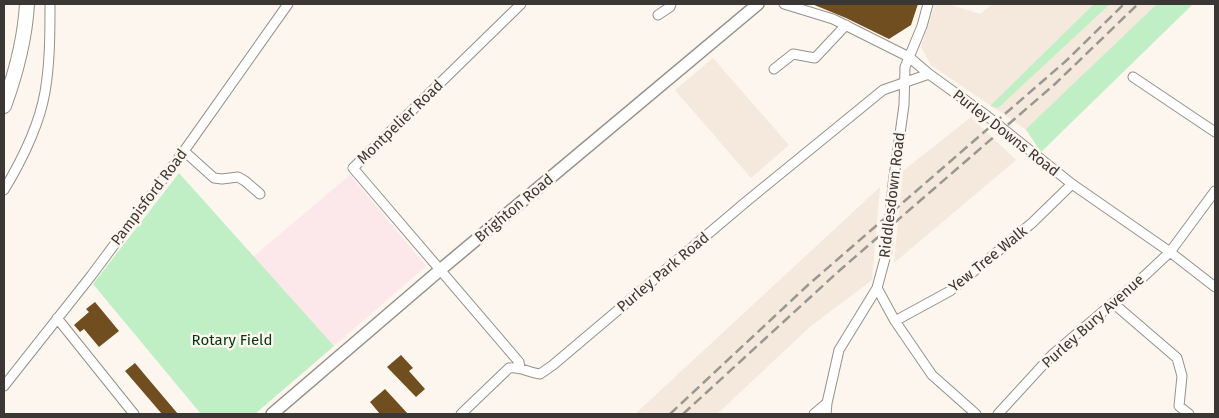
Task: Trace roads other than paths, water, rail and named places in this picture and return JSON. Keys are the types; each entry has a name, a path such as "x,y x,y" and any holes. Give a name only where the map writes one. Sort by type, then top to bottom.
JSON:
{"highway":[{"path":"4,106 20,52 27,4"}],"main road":[{"name":"Brighton Road","path":"272,414 440,270 758,4"}],"street":[{"path":"4,190 32,136 45,92 48,67 50,4"},
{"name":"Pampisford Road","path":"4,386 184,151 288,4"},
{"name":"Montpelier Road","path":"440,270 353,168 521,4"},
{"path":"658,15 670,7 671,4"},
{"name":"Purley Downs Road","path":"784,4 833,20 909,57 1072,184 1170,252 1215,287"},
{"name":"Riddlesdown Road","path":"826,414 840,350 877,288 887,251 893,184 904,105 905,67 922,26 928,4"},
{"path":"774,69 793,54 815,58 846,26"},
{"path":"905,82 929,74"},
{"path":"1134,78 1215,132"},
{"name":"Purley Park Road","path":"520,368 529,373 540,374 553,365 747,200 876,96 887,88 905,82"},
{"path":"184,151 214,178 238,177 260,194"},
{"name":"Yew Tree Walk","path":"895,321 950,291 1032,223 1072,184"},
{"name":"Purley Bury Avenue","path":"998,414 1052,355 1170,252 1215,190"},
{"path":"440,270 519,362 520,368 509,368 461,414"},
{"path":"877,288 895,321 932,375 976,414"},
{"path":"1113,303 1177,358 1182,376 1179,406 1189,414"},
{"path":"57,318 134,414"},
{"path":"814,414 827,403"}],"railway":[{"path":"670,414 808,285 1067,60 1124,4"},
{"path":"683,414 840,270 1055,84 1138,4"}],"park label":[{"name":"Rotary Field","path":"232,340"}]}
